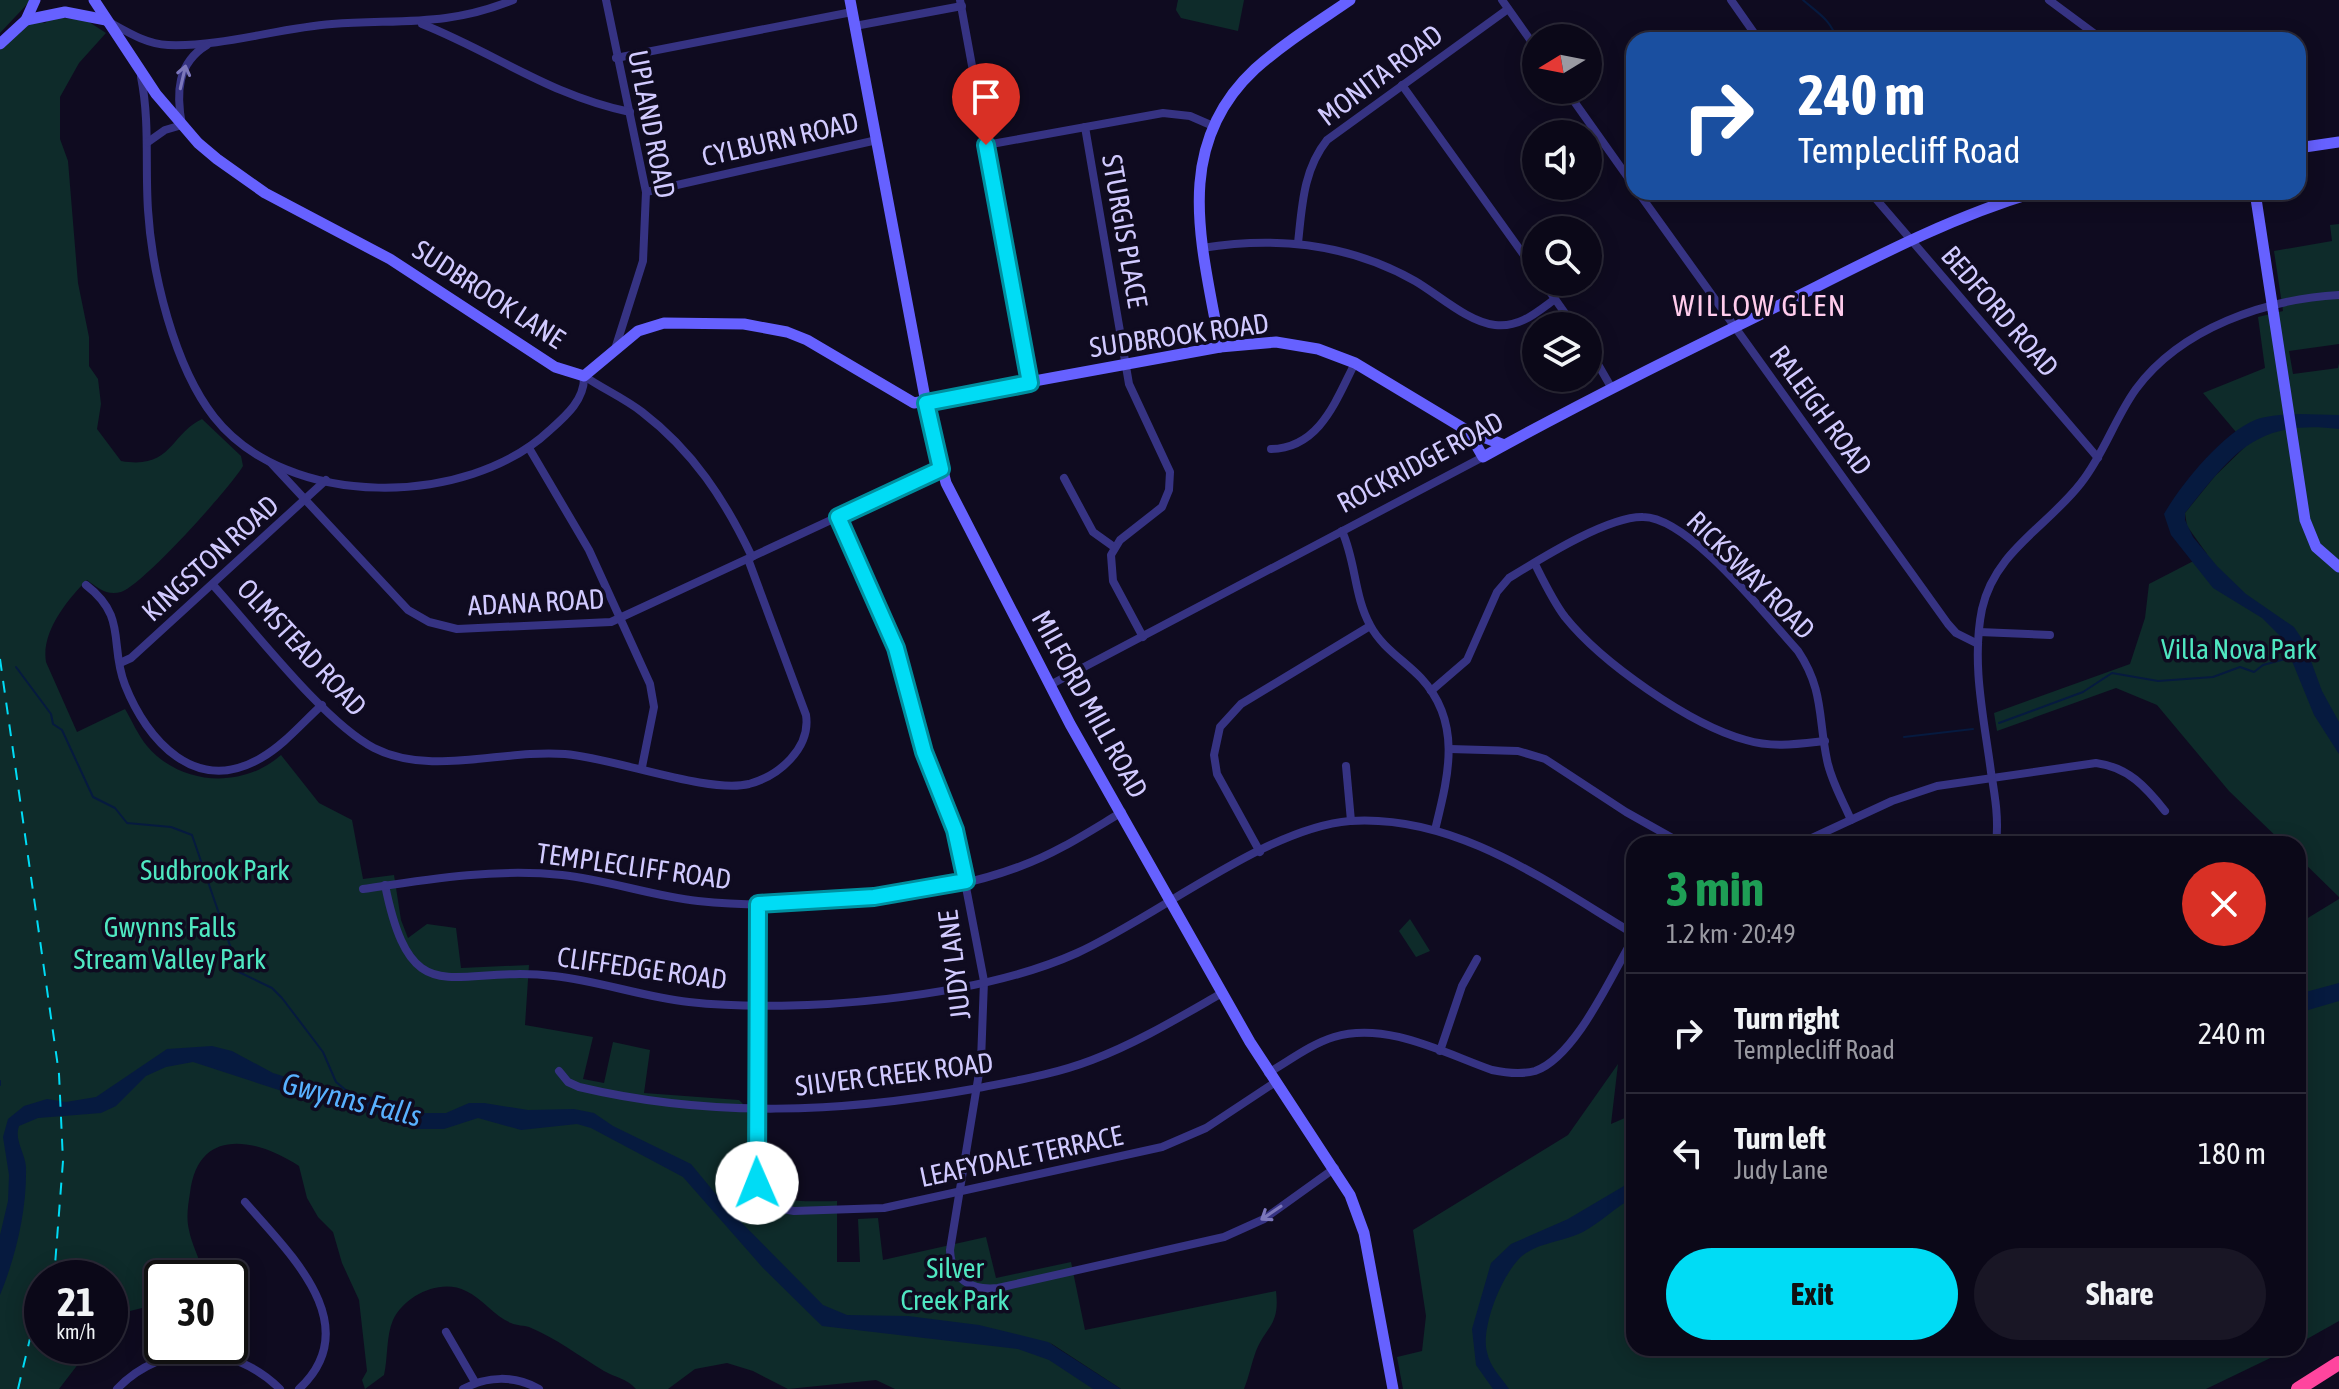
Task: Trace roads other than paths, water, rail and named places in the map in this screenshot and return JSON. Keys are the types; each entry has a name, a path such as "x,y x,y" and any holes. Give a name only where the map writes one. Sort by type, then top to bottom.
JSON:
{"highway":[{"path":"2298,1389 2339,1363"}],"street":[{"path":"0,44 26,20 35,0"},
{"name":"SUDBROOK LANE","path":"94,0 141,75 182,125 217,159 253,186 390,259 555,367 584,376 596,370 615,349 644,329 692,321 787,332 846,361 914,403 926,403"},
{"path":"26,20 65,12 106,20 154,43 212,42 332,24 420,23 477,12 513,0"},
{"name":"UPLAND ROAD","path":"606,0 646,192 643,261 629,316 615,349"},
{"path":"1220,347 1202,248 1197,190 1213,126 1226,102 1257,68 1350,0"},
{"path":"1502,0 1522,28"},
{"path":"1731,0 1753,32"},
{"path":"2049,0 2092,32"},
{"path":"855,26 961,3 1030,383"},
{"path":"616,58 851,6"},
{"name":"MILFORD MILL ROAD","path":"851,6 941,469 1050,685 1222,993 1271,1078 1335,1168 1364,1233 1393,1389"},
{"name":"MONITA ROAD","path":"1298,243 1304,189 1320,150 1337,132 1508,9"},
{"path":"420,23 476,48 557,91 630,112"},
{"path":"148,142 165,130 182,125 179,102 183,68 196,52 212,42"},
{"path":"141,75 148,142 147,188 153,254 176,341 211,414 234,440 267,459 326,480 371,488 421,487 469,477 529,448 571,408 585,390 584,376"},
{"path":"1402,85 1522,252"},
{"path":"1576,104 1626,175"},
{"path":"986,145 1172,113 1213,126"},
{"name":"STURGIS PLACE","path":"1085,127 1131,390 1163,451 1170,480 1162,507 1114,547"},
{"name":"CYLBURN ROAD","path":"646,192 877,140"},
{"path":"2306,147 2339,142"},
{"name":"RALEIGH ROAD","path":"1644,200 1948,624 1956,633 1978,644"},
{"name":"BEDFORD ROAD","path":"1877,200 2098,458"},
{"name":"ROCKRIDGE ROAD","path":"1050,685 1611,387 1910,240 2012,200"},
{"path":"2256,200 2310,535 2324,557 2339,567"},
{"path":"1202,248 1253,242 1298,243 1380,264 1490,325 1519,323 1555,299"},
{"path":"1997,836 1978,644 1988,589 2007,556 2067,500 2098,458 2135,391 2164,358 2208,330 2272,307 2339,295"},
{"path":"1553,296 1564,312"},
{"path":"629,316 644,329"},
{"name":"SUDBROOK ROAD","path":"926,403 1220,347 1276,342 1318,349 1355,363 1468,431 1504,445"},
{"path":"1271,449 1298,444 1317,430 1332,409 1355,363"},
{"path":"1602,371 1611,387"},
{"path":"584,376 639,410 679,445 716,488 750,558"},
{"name":"SUDBROOK ROAD","path":"1468,431 1483,457"},
{"path":"529,448 589,550 653,696 653,721 642,767"},
{"name":"ADANA ROAD","path":"267,459 399,602 429,622 470,629 620,619 941,469"},
{"path":"1064,478 1093,532 1114,547 1110,564 1113,581 1143,637"},
{"name":"KINGSTON ROAD","path":"120,663 131,658 326,480"},
{"name":"JUDY LANE","path":"838,517 896,648 924,752 955,830 984,981 984,1039 950,1258 963,1281 980,1289 998,1288 1224,1237 1264,1219 1335,1168"},
{"name":"RICKSWAY ROAD","path":"1431,691 1467,660 1502,585 1535,564 1618,521 1642,517 1672,524 1699,545 1798,651 1821,698 1831,775 1851,820"},
{"path":"1342,531 1370,626 1387,648 1431,691 1447,725 1450,749 1435,830"},
{"name":"OLMSTEAD ROAD","path":"213,585 322,705 359,740 406,759 436,761 536,753 587,757 642,767 712,785 749,784 782,767 798,750 807,730 806,715 750,558"},
{"path":"1535,564 1556,605 1578,632 1678,709 1746,741 1777,745 1825,741"},
{"path":"86,585 111,612 124,685 156,741 173,756 197,767 229,768 260,759 322,705"},
{"path":"1260,852 1217,774 1214,755 1220,727 1241,704 1370,626"},
{"path":"1979,632 2050,635"},
{"path":"1450,749 1518,751 1545,759 1669,836"},
{"path":"1816,836 1913,793 1992,776 2104,764 2134,777 2165,811"},
{"path":"1346,766 1351,821"},
{"name":"TEMPLECLIFF ROAD","path":"363,889 472,874 534,873 592,879 698,901 758,904 874,897 966,881 1023,866 1122,812"},
{"name":"CLIFFEDGE ROAD","path":"385,885 401,946 413,963 436,976 548,975 665,999 757,1004 862,1001 984,981 1036,968 1076,953 1260,852 1307,830 1351,821 1388,822 1435,830 1515,863 1626,931"},
{"path":"756,1109 758,904"},
{"name":"LEAFYDALE TERRACE","path":"756,1109 757,1183 764,1197 785,1210 884,1208 1176,1142 1206,1128 1315,1045 1345,1034 1388,1035 1509,1074 1546,1066 1572,1039 1626,949"},
{"path":"1440,1051 1462,986 1477,959"},
{"name":"SILVER CREEK ROAD","path":"559,1071 568,1082 579,1087 635,1100 696,1108 859,1106 1040,1076 1092,1060 1143,1037 1222,993"},
{"path":"245,1202 306,1273 322,1307 325,1335 322,1349 313,1372 299,1389"},
{"path":"446,1332 475,1382"},
{"path":"117,1389 153,1362 200,1353 244,1362 280,1389"},
{"path":"463,1389 475,1382 511,1379 539,1389"}],"water":[{"path":"2298,414 2339,415 2339,429 2287,429 2266,435 2249,445 2218,473 2185,513 2185,520 2193,537 2217,566 2246,594 2294,627 2304,642 2322,691 2339,722 2339,754 2314,715 2283,639 2262,618 2213,588 2171,535 2164,514 2192,475 2230,436 2255,420"},
{"path":"2339,983 2339,1001 2306,1011 2306,992"},
{"name":"Gwynns Falls","path":"212,1046 232,1051 273,1073 331,1091 397,1101 419,1113 446,1113 469,1103 484,1103 528,1110 574,1109 594,1113 613,1126 691,1164 729,1210 823,1305 847,1315 908,1316 979,1325 1048,1342 1121,1389 1093,1389 1049,1360 1018,1349 822,1326 763,1268 683,1177 591,1128 577,1124 521,1130 478,1118 444,1129 416,1129 388,1117 288,1093 193,1062 166,1067 146,1076 116,1106 101,1113 38,1118 19,1126 18,1136 26,1167 25,1200 16,1249 0,1295 0,1235 8,1201 9,1175 3,1137 8,1119 24,1106 47,1099 66,1102 96,1097 167,1049"},
{"path":"1626,1185 1626,1202 1583,1232 1526,1253 1510,1271 1490,1314 1486,1341 1491,1362 1509,1389 1493,1389 1476,1365 1472,1329 1491,1263 1511,1244 1568,1219"}],"waterway":[{"path":"1803,0 1828,22 1833,32"},
{"path":"1999,723 2083,692 2112,673 2158,681 2213,677 2240,667 2254,672 2263,665 2293,657"},
{"path":"16,667 51,714 53,724 62,730 93,797 115,808 127,823 171,827 192,835 239,972 272,988 282,998 323,1052 336,1082 353,1096"},
{"path":"1904,737 1973,729"}],"railway":[{"path":"0,659 59,1074 63,1161 55,1260"},
{"path":"18,1389 24,1364"}],"district":[{"name":"WILLOW GLEN","path":"1760,305"}],"park label":[{"name":"Villa Nova Park","path":"2239,649"},
{"name":"Sudbrook Park","path":"215,870"},
{"name":"Gwynns Falls Stream Valley Park","path":"170,943"},
{"name":"Silver Creek Park","path":"955,1284"}]}
